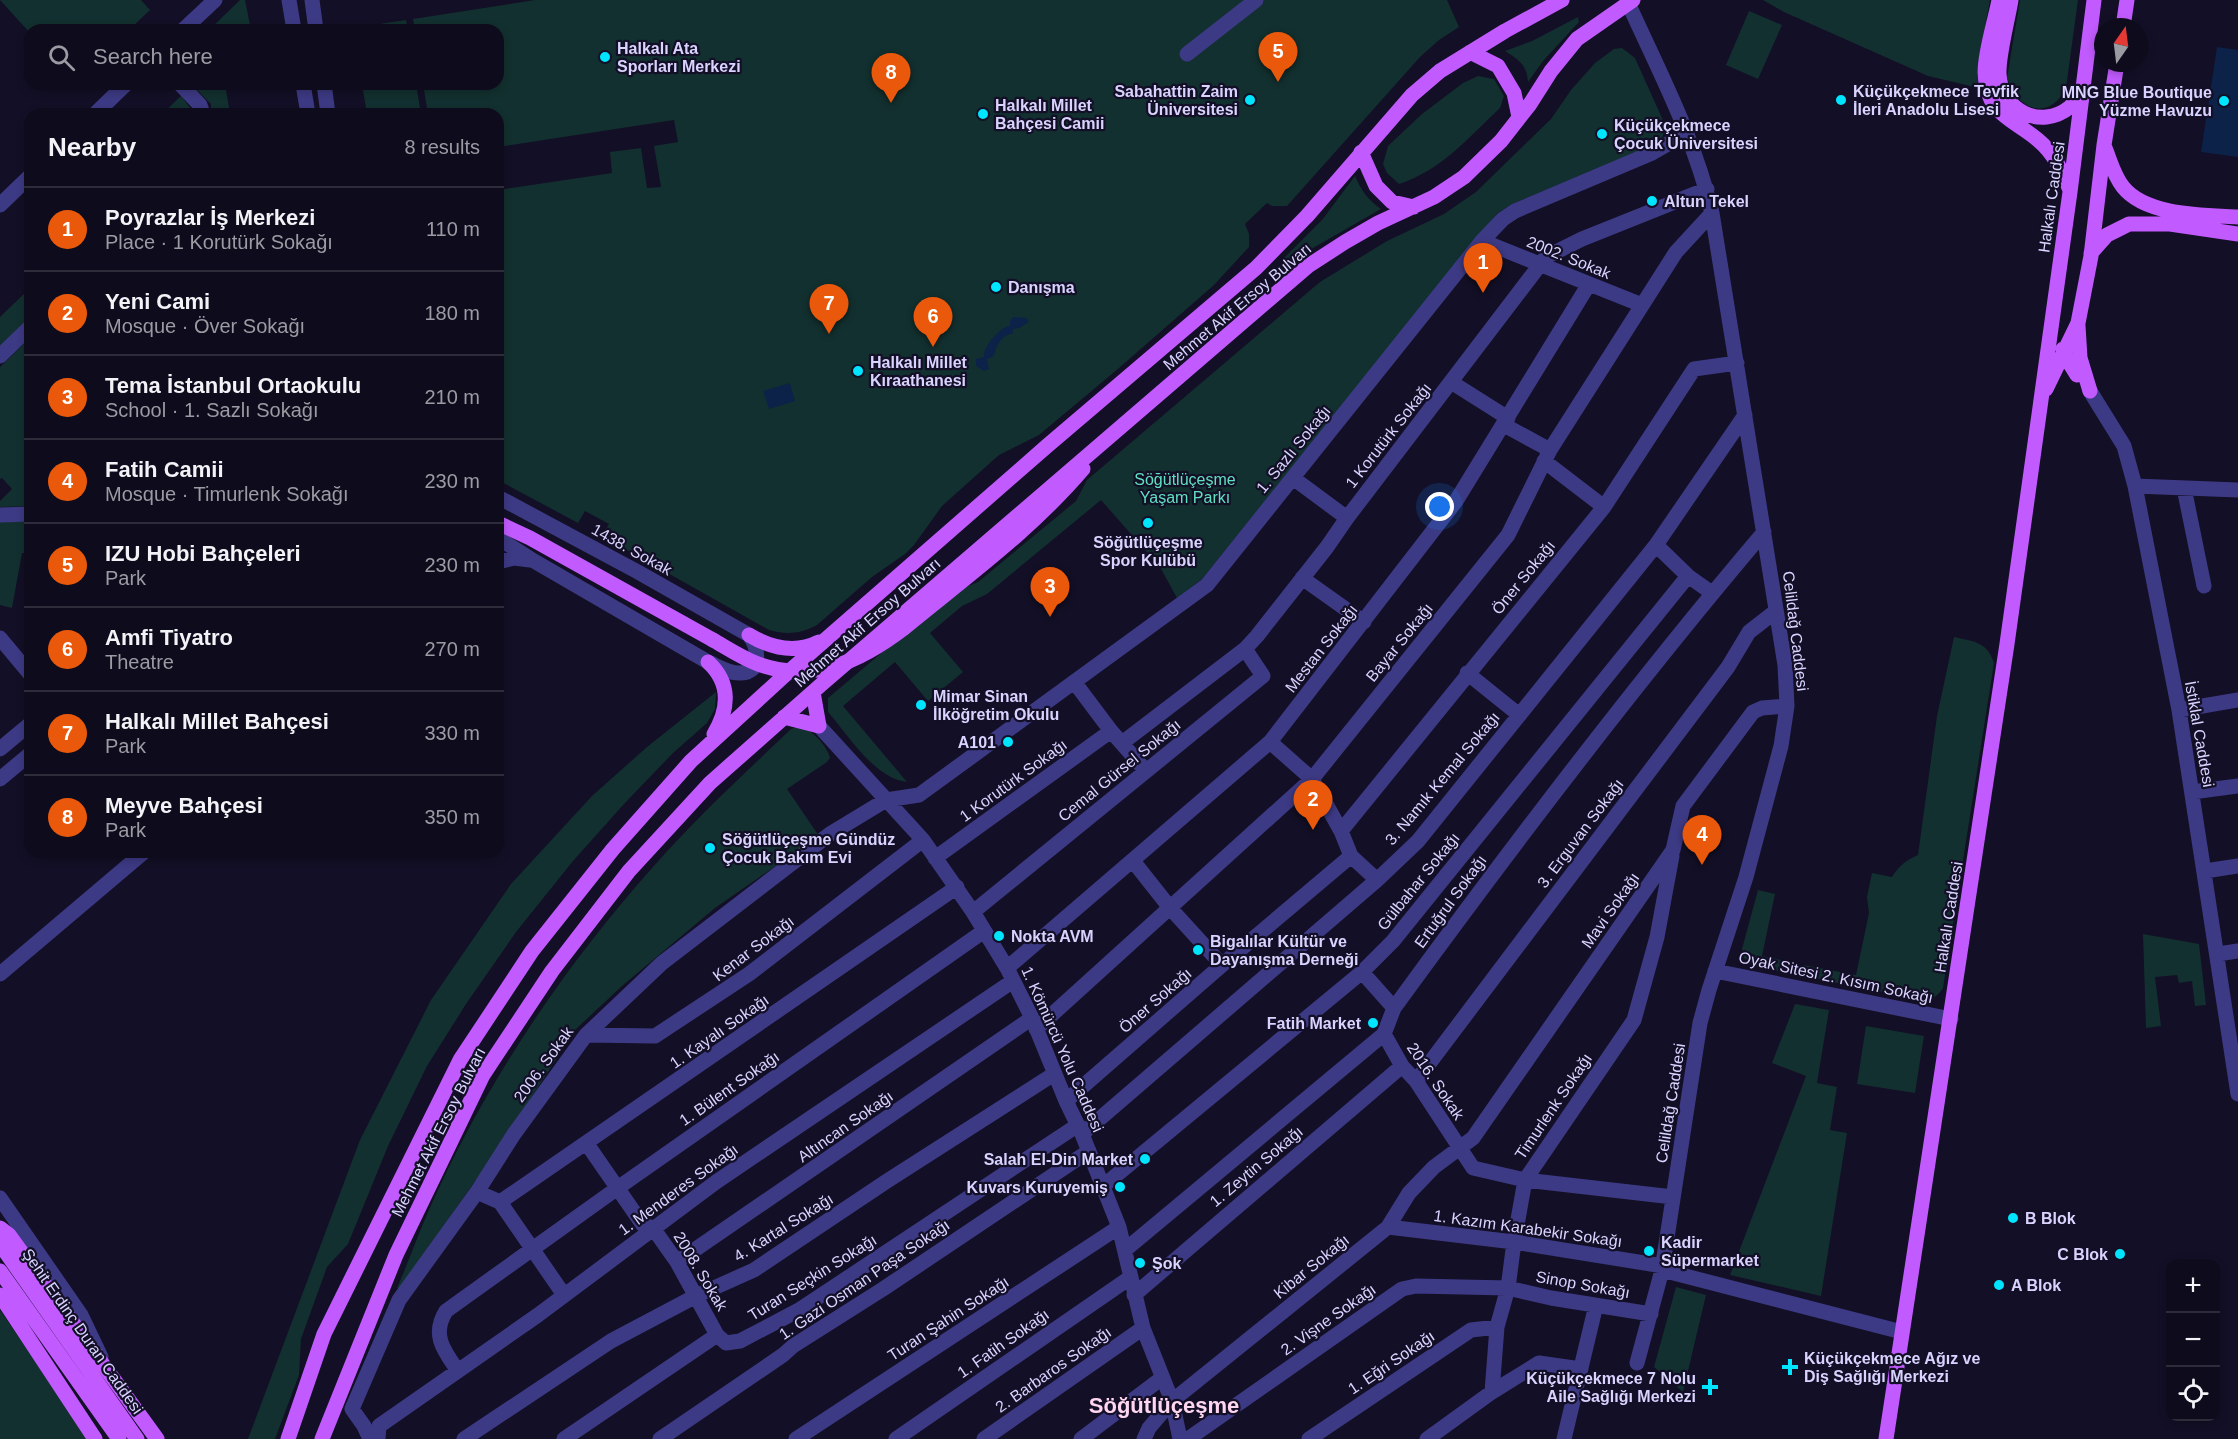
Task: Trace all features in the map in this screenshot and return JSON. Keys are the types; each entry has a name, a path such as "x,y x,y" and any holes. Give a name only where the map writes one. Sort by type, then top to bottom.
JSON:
{"main road":[{"name":"Mehmet Akif Ersoy Bulvarı","path":"288,1439 324,1334 460,1060 532,951 613,849 705,747 1047,446 1256,268 1307,216 1412,95 1440,71 1470,51 1562,0"},
{"path":"1999,0 1985,71 1987,89 1994,105 2003,117 2039,141 2057,161 2070,192"},
{"path":"2011,0 1999,73 2003,93 2016,110 2032,117 2052,115 2069,107 2084,89"},
{"name":"Halkalı Caddesi","path":"1886,1439 2004,666 2084,89 2094,0"},
{"path":"2124,18 2127,0"},
{"name":"Mehmet Akif Ersoy Bulvarı","path":"322,1439 396,1255 483,1075 552,971 629,871 710,783 784,717 1308,266 1378,223 1434,197 1464,177 1501,141 1577,39 1630,1"},
{"path":"1470,51 1498,66 1514,93 1519,117"},
{"name":"Halkalı Caddesi","path":"2040,399 2078,323 2091,253 2116,72"},
{"path":"2104,145 2123,187 2139,201 2161,209 2238,217"},
{"path":"1361,152 1376,186 1392,202 1414,207"},
{"path":"2091,253 2107,236 2129,224 2170,224 2238,234"},
{"path":"2055,301 2064,354 2090,391"},
{"path":"2078,323 2080,358 2090,391"},
{"path":"2050,381 2064,372 2077,375"},
{"path":"504,526 758,664 782,670 807,671 834,667 859,658 904,628 1049,508 1115,432"},
{"path":"749,635 778,648 795,649 812,646 827,639"},
{"path":"705,747 719,724 726,702 722,679 708,662"},
{"path":"784,717 819,726 813,692"},
{"path":"0,1228 9,1235 157,1439"},
{"name":"Şehit Erdinç Duran Caddesi","path":"0,1244 137,1439"},
{"name":"Şehit Erdinç Duran Caddesi","path":"0,1271 119,1439"},
{"path":"0,1295 95,1439"}],"street":[{"path":"189,24 215,0"},
{"path":"289,0 293,24"},
{"path":"312,0 315,24"},
{"path":"1187,54 1256,0"},
{"name":"Celildağ Caddesi","path":"1630,1 1687,133 1707,189 1785,665 1787,706 1781,746 1749,866 1700,1023 1663,1268 1637,1364"},
{"path":"101,108 120,90"},
{"path":"186,90 201,108"},
{"path":"304,90 307,108"},
{"path":"325,90 327,108"},
{"name":"1. Sazlı Sokağı","path":"886,800 919,795 1208,585 1482,242 1503,219 1515,211 1652,153 1687,133"},
{"path":"0,205 24,182"},
{"name":"1 Korutürk Sokağı","path":"935,858 1245,649 1327,547 1546,257 1582,239 1707,189"},
{"name":"Bayar Sokağı","path":"1034,1023 1171,909 1312,779 1508,535 1547,456 1642,305 1676,252 1712,213"},
{"name":"2002. Sokak","path":"1482,242 1642,305"},
{"name":"Mestan Sokağı","path":"1010,975 1133,861 1270,742 1456,501 1589,284"},
{"path":"0,356 24,333"},
{"name":"Öner Sokağı","path":"1341,831 1604,507 1694,369 1737,363"},
{"path":"1451,382 1506,422 1604,507"},
{"name":"İstiklal Caddesi","path":"2090,391 2124,446 2135,486 2179,710 2236,1069 2238,1094"},
{"name":"3. Namık Kemal Sokağı","path":"1080,1129 1377,880 1418,841 1656,545 1745,415"},
{"path":"1293,478 1347,518"},
{"path":"2135,486 2238,490"},
{"path":"2184,488 2204,586"},
{"name":"1438. Sokak","path":"504,500 749,635"},
{"path":"0,515 24,514"},
{"name":"Ertuğrul Sokağı","path":"1125,1250 1384,1034 1394,1008 1493,873 1712,593 1764,532"},
{"path":"504,542 708,662 734,672 750,671 755,665 758,651 749,635"},
{"path":"1656,545 1688,576 1712,593"},
{"path":"504,560 514,558 534,561"},
{"name":"Gülbahar Sokağı","path":"1102,1187 1362,972 1393,941 1688,576"},
{"path":"1302,578 1364,622"},
{"name":"3. Erguvan Sokağı","path":"1416,1080 1728,667 1749,632 1776,611"},
{"path":"0,638 24,667"},
{"name":"Cemal Gürsel Sokağı","path":"973,912 1263,676 1245,649"},
{"path":"1467,673 1518,714"},
{"path":"1075,683 1146,771"},
{"path":"2179,710 2238,700"},
{"name":"Mavi Sokağı","path":"1459,1148 1473,1138 1673,850 1683,807 1753,712 1762,708 1787,706"},
{"name":"1. Kömürcü Yolu Caddesi","path":"819,726 923,840 957,887 1010,975 1034,1023 1054,1074 1080,1129 1119,1227 1143,1328 1172,1401 1180,1439"},
{"path":"0,749 24,729"},
{"path":"1270,742 1312,779 1341,831 1351,856 1377,880"},
{"path":"0,779 24,759"},
{"path":"2192,792 2238,786"},
{"name":"2006. Sokak","path":"370,1439 352,1409 399,1300 586,1035 662,963 830,834 886,800"},
{"name":"Kenar Sokağı","path":"586,1035 655,1036 749,974 923,840"},
{"name":"Timurlenk Sokağı","path":"1492,1392 1497,1327 1508,1288 1525,1180 1634,1020 1657,937 1673,850"},
{"name":"Öner Sokağı","path":"1066,1101 1351,856"},
{"path":"0,974 137,858"},
{"path":"1133,861 1171,909 1222,965"},
{"path":"2205,871 2238,866"},
{"name":"1. Kayalı Sokağı","path":"500,1202 957,887"},
{"name":"1. Bülent Sokağı","path":"458,1371 440,1343 440,1322 446,1311 984,932"},
{"path":"2218,954 2238,951"},
{"name":"Oyak Sitesi 2. Kısım Sokağı","path":"1715,971 1951,1019"},
{"path":"1362,972 1394,1008"},
{"name":"1. Menderes Sokağı","path":"378,1439 379,1426 564,1295 716,1182 1010,975"},
{"name":"Altıncan Sokağı","path":"677,1262 1034,1023"},
{"name":"2016. Sokak","path":"1384,1034 1402,1065 1416,1080 1473,1168 1525,1180 1673,1197"},
{"name":"1. Zeytin Sokağı","path":"1134,1294 1402,1065"},
{"name":"4. Kartal Sokağı","path":"464,1439 611,1341 696,1296 754,1270 1054,1074"},
{"name":"Turan Seçkin Sokağı","path":"717,1335 726,1343 740,1341 798,1310 1080,1129"},
{"name":"2008. Sokak","path":"587,1144 619,1187 643,1225 653,1228 677,1262 717,1335"},
{"name":"Kibar Sokağı","path":"1144,1439 1149,1428 1172,1401 1388,1227 1409,1193 1434,1167 1459,1148"},
{"name":"1. Gazi Osman Paşa Sokağı","path":"660,1439 793,1346 883,1289 1089,1151"},
{"path":"477,1192 500,1202 564,1295"},
{"path":"0,1198 81,1315 111,1376"},
{"name":"Turan Şahin Sokağı","path":"796,1439 1119,1227"},
{"name":"1. Kazım Karabekir Sokağı","path":"1388,1227 1514,1242 1663,1268 1902,1332"},
{"name":"1. Fatih Sokağı","path":"896,1439 1131,1278"},
{"name":"2. Vişne Sokağı","path":"1188,1439 1402,1289 1416,1286 1508,1288"},
{"name":"Sinop Sokağı","path":"1508,1288 1651,1314"},
{"path":"1564,1439 1596,1305"},
{"name":"1. Eğri Sokağı","path":"1309,1439 1471,1330 1497,1327"},
{"name":"2. Barbaros Sokağı","path":"984,1439 1143,1328"},
{"path":"568,1438 717,1335"},
{"path":"1428,1439 1492,1392 1539,1363 1581,1369"},
{"path":"1081,1439 1162,1378"}],"green space":[{"path":"0,0 141,0 150,10 135,24 24,24 24,26"},
{"path":"240,0 245,0 250,24 215,24"},
{"path":"535,0 1447,0 1459,27 1439,40 1420,57 1287,206 1272,206 1267,203 1245,224 1249,234 1249,247 1214,285 1039,435 999,455 942,506 905,554 872,577 817,625 799,632 782,633 769,630 602,536 609,524 585,511 578,523 504,483 504,189 612,173 610,152 641,148 647,188 661,187 654,146 678,142 674,120 504,146 504,108 427,108 424,90 504,90 504,24 414,24 413,19"},
{"path":"1763,0 1990,0 1977,70 1979,88 1928,76 1784,12"},
{"path":"2020,0 2078,0 2066,88 2059,99 2042,108 2034,108 2018,98 2007,78"},
{"path":"1749,11 1782,25 1758,79 1726,65"},
{"path":"1578,17 1579,22 1543,61 1528,82 1526,71 1521,63 1505,51 1532,41"},
{"path":"406,20 407,24 380,24"},
{"name":"Söğütlüçeşme Yaşam Parkı","path":"1622,48 1635,58 1666,127 1662,138 1651,146 1512,204 1498,213 1202,579 1177,598 1160,567 1101,500 987,594 962,606 930,633 963,672 928,701 895,662 843,706 907,782 884,773 863,754 828,712 828,698 954,592 978,582 1076,501 1087,480 1320,282 1387,241 1444,214 1476,192 1551,119 1571,90 1595,63 1614,49"},
{"path":"1478,76 1494,79 1504,96 1500,108 1441,162 1399,184 1387,173 1383,164 1388,146 1422,114 1463,83"},
{"path":"197,90 226,90 229,108 211,108 211,104"},
{"path":"363,90 417,90 420,108 366,108"},
{"path":"181,96 190,108 168,108"},
{"path":"1355,176 1365,194 1381,209 1313,248 1290,265 1283,259 1322,220"},
{"path":"24,294 24,323 0,346 0,317"},
{"path":"24,344 24,506 0,507 0,501 12,489 2,478 0,479 0,367"},
{"path":"24,521 24,553 22,553 12,608 0,605 0,522"},
{"path":"1954,637 1984,646 1994,663 1943,988 1935,997 1923,1000 1802,976 1804,965 1856,975 1869,913 1867,897 1872,873 1892,877 1903,864 1918,855 1937,716"},
{"path":"716,692 715,709 707,723 673,753 573,861 516,932 466,1004 427,1066 388,1146 348,1244 327,1267 301,1339 299,1375 275,1439 248,1439 360,1140 431,1000 511,884 592,796 647,747"},
{"path":"799,726 818,738 830,758 787,789 819,836 715,908 622,986 576,1029 497,1150 399,1289 397,1288 450,1165 499,1075 556,988 619,906 669,849 720,796 791,729"},
{"path":"1758,890 1775,894 1762,956 1790,962 1787,973 1754,966 1743,957 1742,949"},
{"path":"2143,934 2199,944 2206,1005 2195,1006 2192,981 2179,983 2177,975 2155,977 2161,1026 2146,1028"},
{"path":"1795,1004 1829,1010 1817,1083 1837,1087 1830,1130 1847,1133 1821,1296 1730,1275 1806,1076 1772,1063"},
{"path":"1866,1026 1924,1036 1915,1093 1857,1084"},
{"path":"1676,1287 1706,1295 1683,1392 1654,1367"},
{"path":"0,1310 89,1439 0,1439"}],"water":[{"name":"MNG Blue Boutique Yüzme Havuzu","path":"2217,47 2238,50 2238,157 2201,152"},
{"path":"1013,317 1027,318 1029,322 1013,329 1013,333 1005,336 996,348 994,356 987,359 989,369 984,371 976,366 976,359 984,357 989,344 1001,330 1010,326"},
{"path":"790,383 795,401 769,409 763,391"}],"place":[{"name":"Halkalı Ata Sporları Merkezi","path":"605,57"},
{"name":"IZU Hobi Bahçeleri","path":"1278,82"},
{"name":"Sabahattin Zaim Üniversitesi","path":"1250,100"},
{"name":"Küçükçekmece Tevfik İleri Anadolu Lisesi","path":"1841,100"},
{"name":"MNG Blue Boutique Yüzme Havuzu","path":"2224,101"},
{"name":"Meyve Bahçesi","path":"891,103"},
{"name":"Halkalı Millet Bahçesi Camii","path":"983,114"},
{"name":"Küçükçekmece Çocuk Üniversitesi","path":"1602,134"},
{"name":"Altun Tekel","path":"1652,201"},
{"name":"Danışma","path":"996,287"},
{"name":"Poyrazlar İş Merkezi","path":"1483,293"},
{"name":"Halkalı Millet Bahçesi","path":"829,334"},
{"name":"Amfi Tiyatro","path":"933,347"},
{"name":"Halkalı Millet Kıraathanesi","path":"858,371"},
{"name":"Söğütlüçeşme Spor Kulübü","path":"1148,523"},
{"name":"Tema İstanbul Ortaokulu","path":"1050,617"},
{"name":"Mimar Sinan İlköğretim Okulu","path":"921,705"},
{"name":"A101","path":"1008,742"},
{"name":"Yeni Cami","path":"1313,830"},
{"name":"Söğütlüçeşme Gündüz Çocuk Bakım Evi","path":"710,848"},
{"name":"Fatih Camii","path":"1702,865"},
{"name":"Nokta AVM","path":"999,936"},
{"name":"Bigalılar Kültür ve Dayanışma Derneği","path":"1198,950"},
{"name":"Fatih Market","path":"1373,1023"},
{"name":"Salah El-Din Market","path":"1145,1159"},
{"name":"Kuvars Kuruyemiş","path":"1120,1187"},
{"name":"B Blok","path":"2013,1218"},
{"name":"Kadir Süpermarket","path":"1649,1251"},
{"name":"C Blok","path":"2120,1254"},
{"name":"Şok","path":"1140,1263"},
{"name":"A Blok","path":"1999,1285"},
{"name":"Küçükçekmece Ağız ve Diş Sağlığı Merkezi","path":"1790,1367"},
{"name":"Küçükçekmece 7 Nolu Aile Sağlığı Merkezi","path":"1710,1387"}],"district":[{"name":"Söğütlüçeşme","path":"1164,1405"}]}
